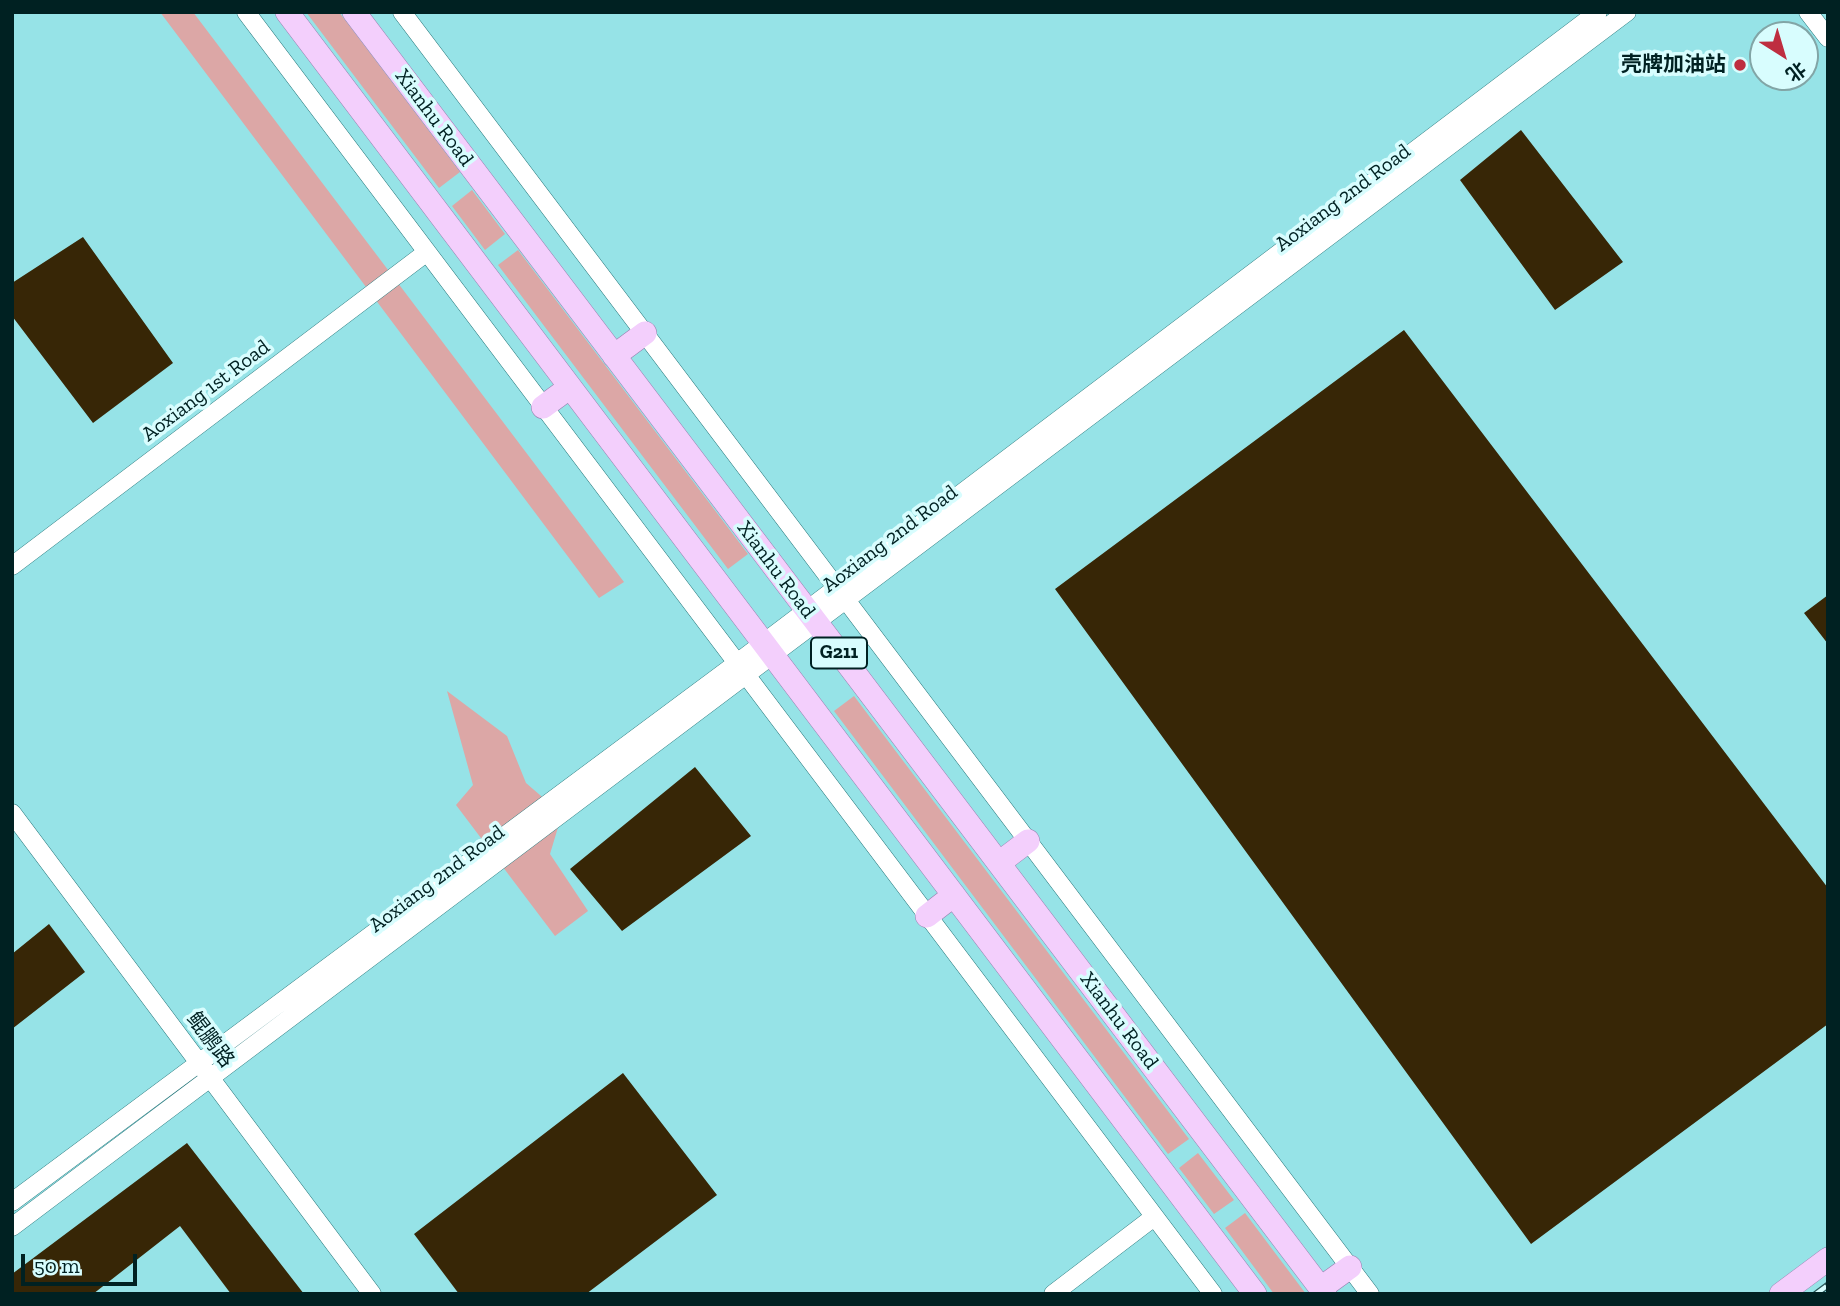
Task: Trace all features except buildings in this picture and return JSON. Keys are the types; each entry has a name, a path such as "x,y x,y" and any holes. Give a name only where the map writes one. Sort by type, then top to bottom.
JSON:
{"main road":[{"name":"G211","path":"287,12 1255,1294"},
{"name":"Xianhu Road","path":"354,12 1323,1291"},
{"path":"614,356 645,333"},
{"path":"543,407 570,387"},
{"path":"999,863 1028,841"},
{"path":"927,916 954,895"},
{"path":"1781,1294 1828,1259"},
{"path":"1323,1291 1350,1267"}],"street":[{"path":"246,12 1213,1294"},
{"name":"Xianhu Road","path":"401,12 1370,1294"},
{"name":"Aoxiang 2nd Road","path":"12,1227 205,1070 768,649 1598,12"},
{"name":"Aoxiang 2nd Road","path":"841,593 1627,12"},
{"path":"1808,12 1828,38"},
{"name":"Aoxiang 1st Road","path":"12,566 427,253"},
{"name":"鲲鹏路","path":"12,813 372,1294"},
{"name":"Aoxiang 2nd Road","path":"12,1202 205,1070"},
{"path":"1053,1294 1154,1217"}],"shaded area":[{"path":"160,12 193,12 624,582 599,598"},
{"path":"306,12 339,12 460,172 439,188"},
{"path":"472,190 505,234 485,250 452,206"},
{"path":"518,250 748,554 728,569 498,265"},
{"path":"447,691 507,736 526,783 562,814 550,854 588,911 555,936 456,805 473,785"},
{"path":"854,696 1189,1139 1168,1154 834,711"},
{"path":"1198,1153 1234,1200 1214,1214 1179,1168"},
{"path":"1245,1213 1306,1294 1274,1294 1225,1228"}],"railway":[{"path":"1816,1294 1828,1285"}],"place":[{"name":"壳牌加油站","path":"1740,65"}]}
